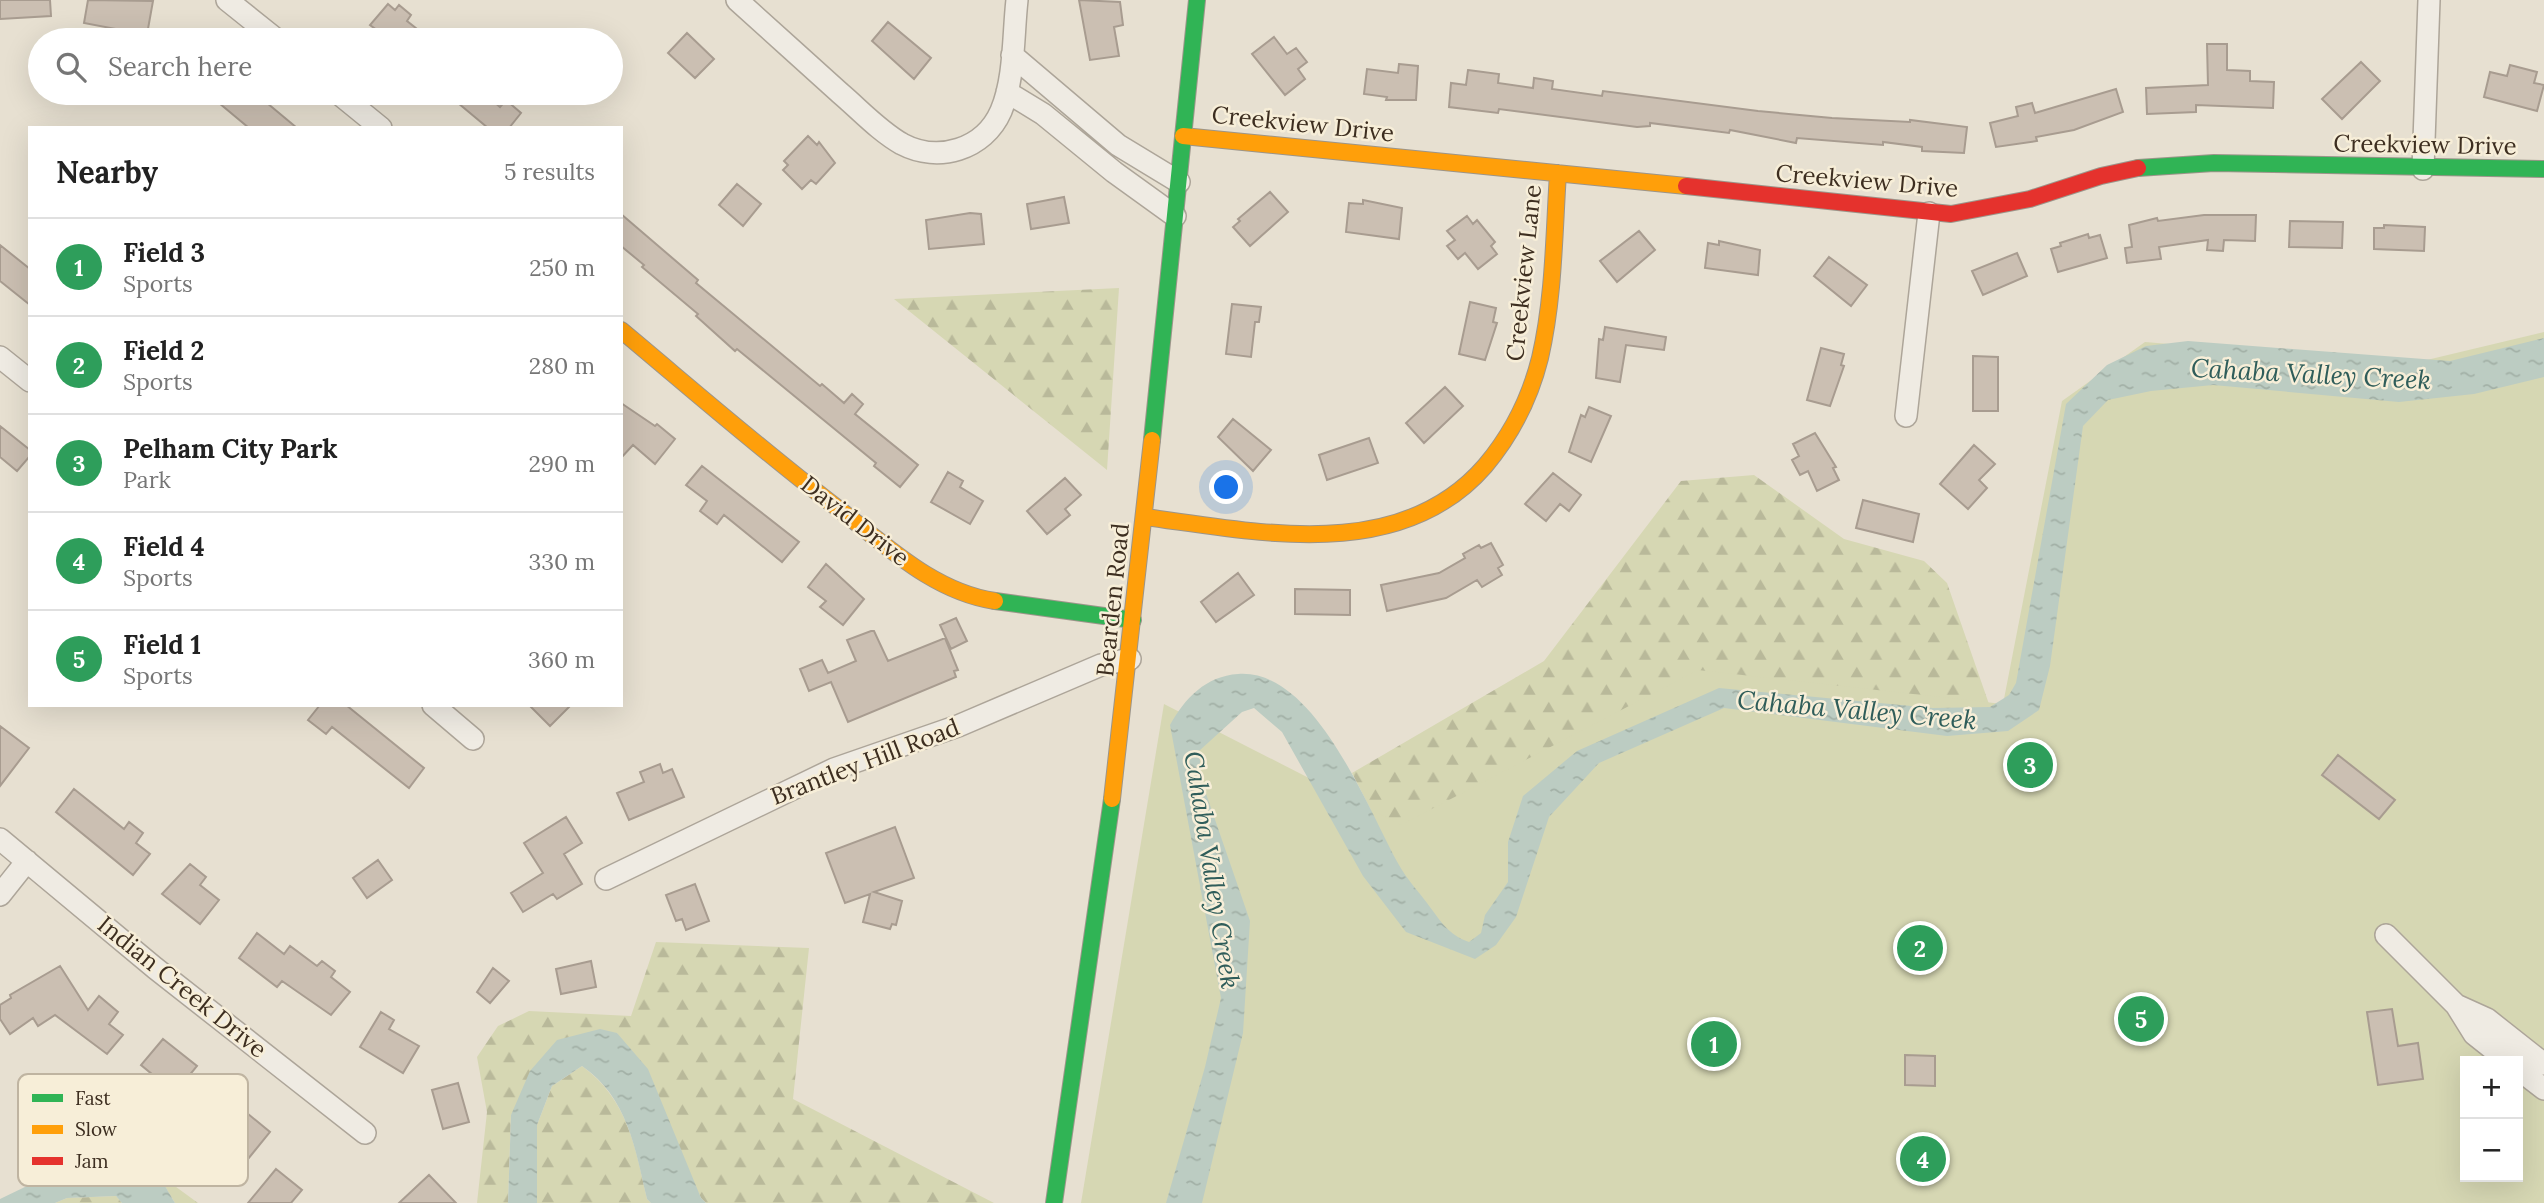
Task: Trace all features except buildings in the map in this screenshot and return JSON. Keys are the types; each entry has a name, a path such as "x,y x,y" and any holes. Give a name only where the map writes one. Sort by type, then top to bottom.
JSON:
{"street":[{"path":"227,0 262,28"},
{"path":"737,0 887,134 917,150 941,154 955,151 978,140 993,125 1007,92 1017,0"},
{"name":"Bearden Road","path":"1054,1203 1077,1067 1130,659 1197,0"},
{"path":"2423,169 2429,0"},
{"path":"1012,55 1118,145 1179,182"},
{"path":"1007,92 1043,114 1114,172 1175,216"},
{"path":"353,105 379,126"},
{"name":"Creekview Drive","path":"1182,136 1951,214 1990,208 2101,176 2149,166 2214,163 2423,169 2544,169"},
{"name":"Creekview Lane","path":"1145,517 1311,533 1358,532 1400,523 1429,511 1464,489 1498,454 1510,436 1536,373 1544,335 1558,173"},
{"path":"1906,416 1929,213"},
{"name":"David Drive","path":"623,332 802,481 919,571 955,590 989,600 1133,620"},
{"path":"0,357 28,379"},
{"name":"Brantley Hill Road","path":"606,879 834,769 958,726 1101,665 1130,659"},
{"path":"435,707 473,739"},
{"name":"Indian Creek Drive","path":"0,839 155,968 365,1133"},
{"path":"0,895 27,861"},
{"path":"2386,935 2456,1005 2474,1034 2502,1056"},
{"path":"2456,1005 2487,1019 2544,1064"},
{"path":"2523,1073 2544,1089"}],"green space":[{"path":"1119,288 1107,470 894,299"},
{"path":"2544,332 2544,1203 1081,1203 1164,704 1401,825 1698,670 2003,704 2062,401 2145,342 2410,364"},
{"path":"1754,475 1844,539 1924,561 1947,583 1990,707 1400,867 1352,773 1544,661 1681,481"},
{"path":"656,942 809,948 793,1099 994,1203 706,1203 701,1198 617,1033 511,1115 508,1203 477,1203 487,1112 477,1057 498,1026 529,1011 631,1016"},
{"path":"582,1066 598,1079 620,1109 633,1143 647,1199 651,1203 537,1203 537,1125 552,1086"},
{"path":"165,1186 175,1186 198,1203 175,1203"},
{"path":"116,1196 122,1203 55,1203 67,1198"}],"water":[{"name":"Cahaba Valley Creek","path":"2544,338 2544,377 2474,394 2399,402 2213,385 2151,391 2108,400 2083,426 2050,666 2039,710 2008,731 1947,736 1724,708 1599,763 1549,817 1516,917 1496,945 1475,959 1406,932 1363,876 1282,732 1254,708 1242,712 1199,751 1202,782 1250,921 1243,1033 1202,1203 1166,1203 1205,1067 1221,998 1170,725 1182,706 1206,684 1238,674 1266,678 1291,694 1315,717 1355,779 1405,875 1445,926 1469,942 1481,933 1485,915 1508,882 1508,842 1523,796 1577,751 1719,688 1933,708 1990,707 2009,695 2016,683 2066,404 2107,365 2146,346 2188,341 2450,361"},
{"path":"600,1029 617,1033 648,1069 701,1198 706,1203 651,1203 647,1199 633,1143 620,1109 598,1079 582,1066 552,1086 537,1125 537,1203 508,1203 511,1115 530,1071 557,1040"},
{"path":"27,1186 165,1186 175,1203 122,1203 116,1196 67,1198 55,1203 0,1203 0,1199"}],"traffic: fast":[{"path":"1152,440 1197,0"},
{"path":"2138,168 2214,163 2544,169"},
{"path":"995,601 1133,620"},
{"path":"1054,1203 1112,799"}],"traffic: slow":[{"path":"1183,136 1686,186"},
{"path":"1145,517 1234,529 1326,534 1370,529 1412,517 1451,497 1485,466 1504,441 1519,415 1536,373 1545,335 1551,289 1558,173"},
{"path":"623,332 757,444 912,566 952,588 995,601"},
{"path":"1112,799 1152,440"}],"traffic: jam":[{"path":"1686,186 1951,214 2030,199 2101,176 2138,168"}],"place":[{"name":"Pelham City Park","path":"2030,765"},
{"name":"Field 2","path":"1920,948"},
{"name":"Field 1","path":"2141,1019"},
{"name":"Field 3","path":"1714,1044"},
{"name":"Field 4","path":"1923,1159"}]}
